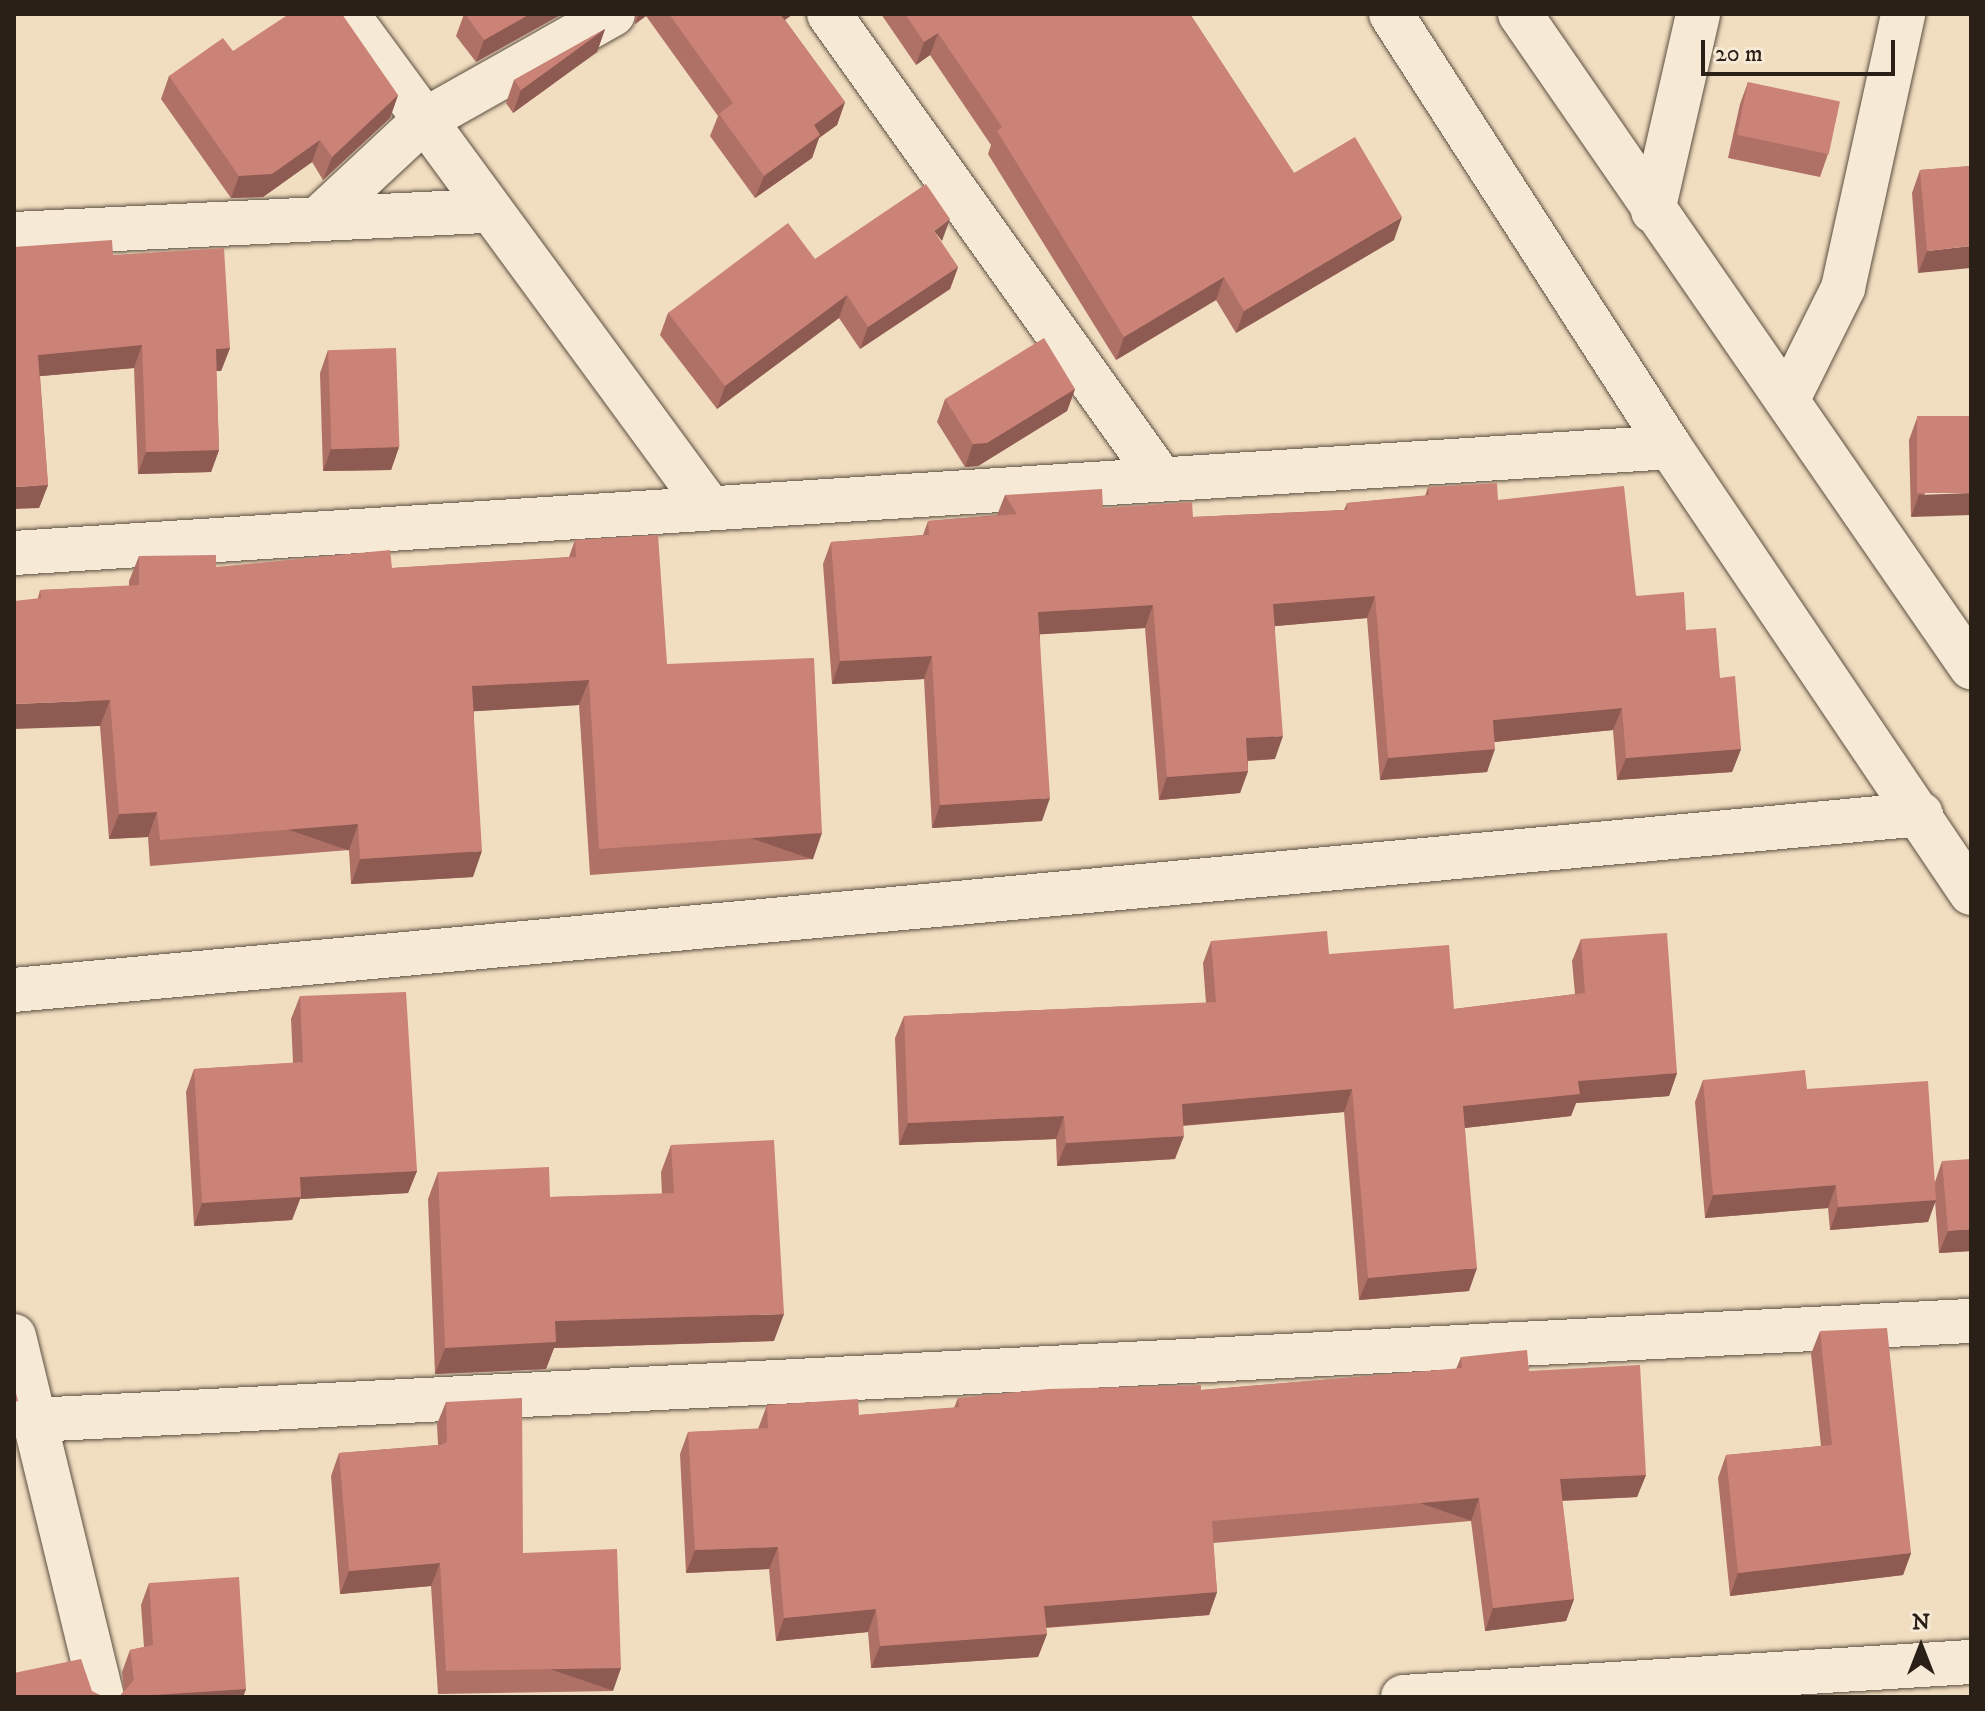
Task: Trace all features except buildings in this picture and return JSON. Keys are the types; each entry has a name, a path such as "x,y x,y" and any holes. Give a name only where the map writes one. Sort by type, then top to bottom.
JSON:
{"street":[{"path":"347,14 487,211 706,503"},
{"path":"318,219 423,121 613,14"},
{"path":"829,14 1159,476"},
{"path":"1391,14 1670,447 1921,814 1971,893"},
{"path":"1520,14 1653,211 1789,397 1971,667"},
{"path":"1653,211 1698,14"},
{"path":"1789,397 1843,288 1903,14"},
{"path":"14,234 487,211"},
{"path":"14,553 706,503 1670,447"},
{"path":"14,990 1921,814"},
{"path":"34,1420 1971,1321"},
{"path":"14,1336 102,1697"},
{"path":"1403,1697 1971,1662"},
{"path":"1799,1697 1894,1667"}]}
